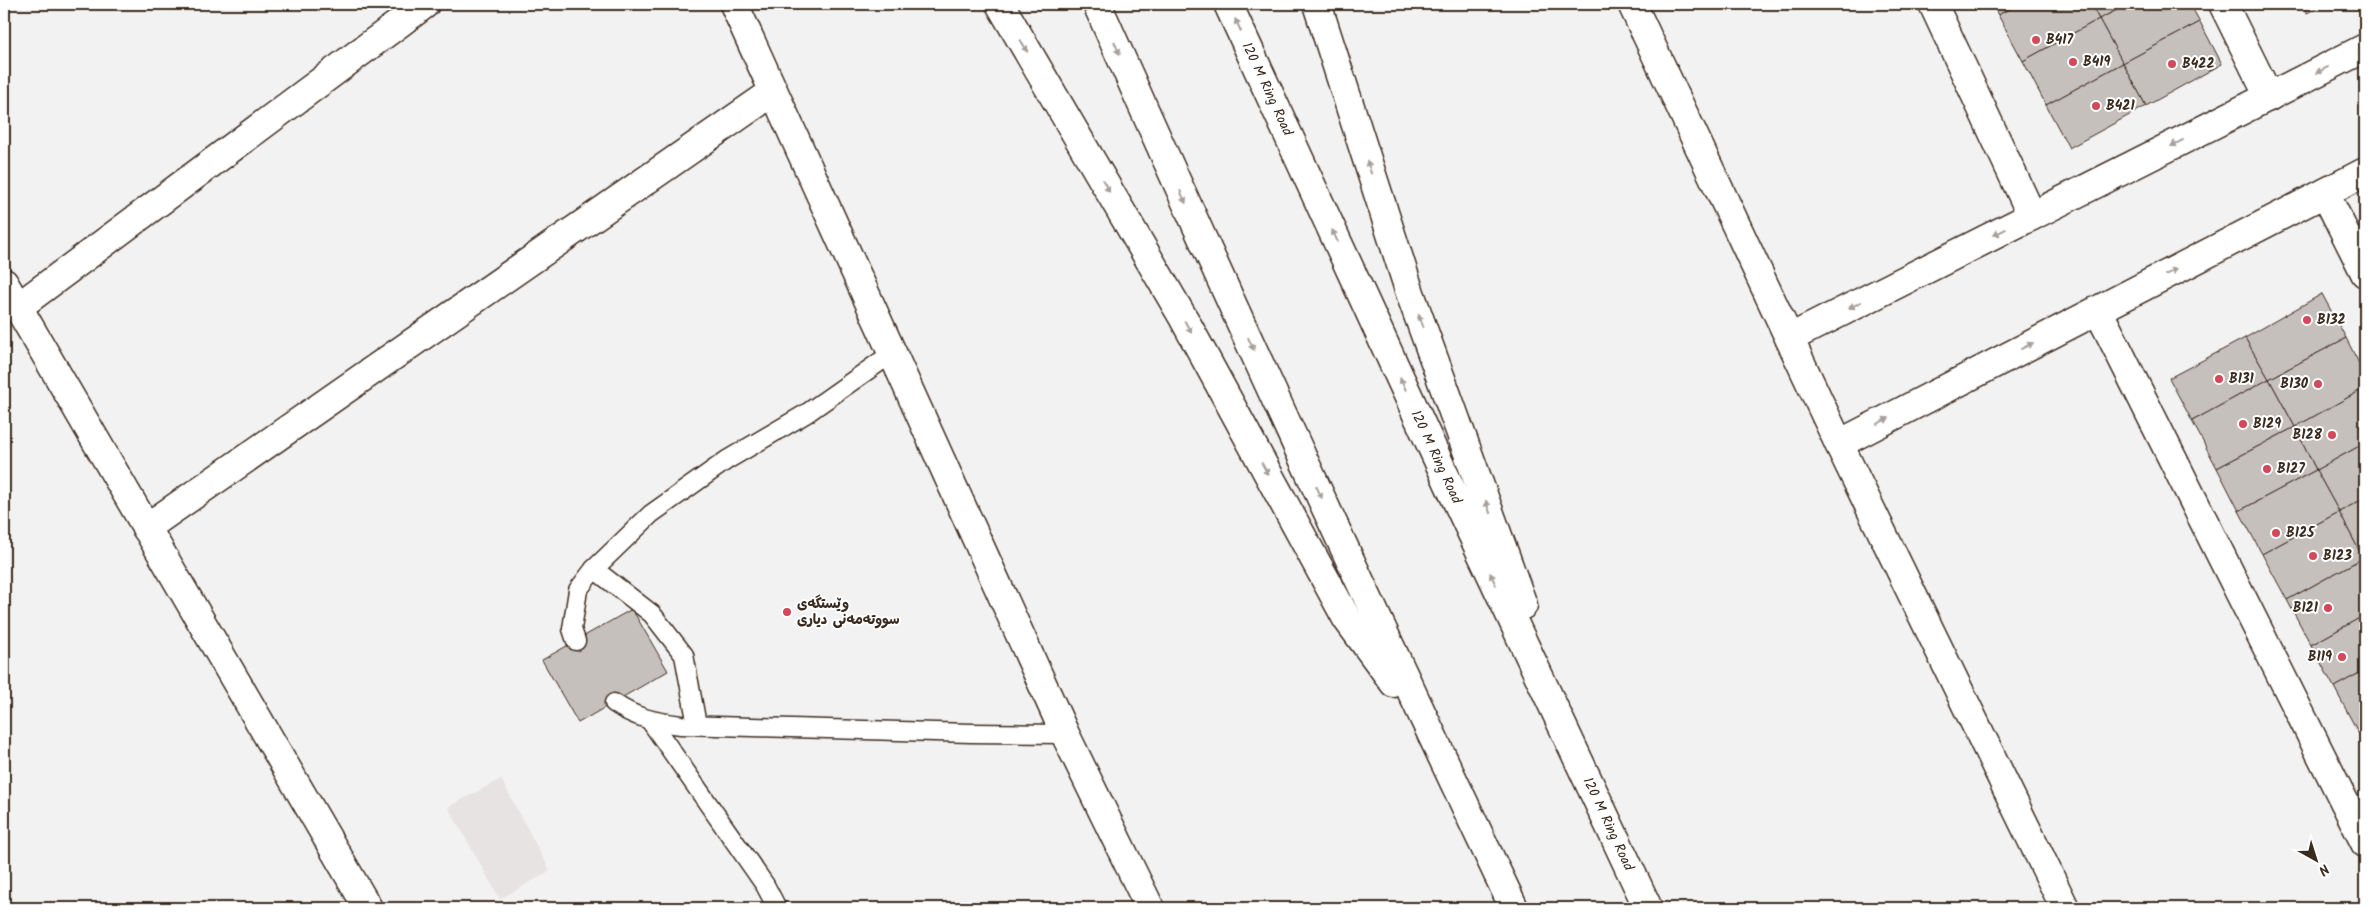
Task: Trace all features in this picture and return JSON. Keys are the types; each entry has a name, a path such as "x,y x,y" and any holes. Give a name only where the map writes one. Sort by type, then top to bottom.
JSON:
{"main road":[{"path":"18,307 425,4"},
{"path":"734,4 891,354 1065,734 1150,908"},
{"path":"1000,4 1184,319 1347,619 1429,730"},
{"path":"1097,4 1189,210 1429,730 1514,908"},
{"name":"120 M Ring Road","path":"1228,4 1463,515 1649,908"},
{"path":"1317,4 1410,293 1546,673 1649,908"},
{"path":"1632,4 1840,444 2065,908"},
{"path":"1933,4 2032,216"},
{"path":"2223,4 2269,97"},
{"path":"1790,338 2365,48"},
{"path":"146,528 773,92"},
{"path":"1840,444 2365,172"},
{"path":"2325,193 2365,273"},
{"path":"4,283 368,908"},
{"path":"2098,310 2365,843"}],"lane":[{"path":"576,641 572,629 578,590 594,569 650,514 727,460 807,413 891,354"},
{"path":"594,569 652,614 684,655 697,725"},
{"path":"614,702 625,711 651,722 971,733 1065,734"},
{"path":"651,722 765,885 777,908"}],"shaded area":[{"path":"501,779 550,871 500,899 448,807"}],"building":[{"path":"1992,4 2019,4 1998,15"},
{"name":"B417","path":"2019,4 2091,4 2099,19 2023,61 1998,15"},
{"path":"2091,4 2129,4 2099,19"},
{"path":"2129,4 2190,4 2200,22 2123,63 2099,19"},
{"path":"2302,4 2324,4 2307,13"},
{"name":"B419","path":"2099,19 2123,63 2046,105 2023,61"},
{"name":"B422","path":"2200,22 2222,64 2146,106 2123,63"},
{"name":"B421","path":"2123,63 2146,106 2069,148 2046,105"},
{"name":"B132","path":"2322,294 2346,338 2269,379 2245,338"},
{"name":"B131","path":"2245,338 2269,379 2192,421 2169,378"},
{"name":"B130","path":"2346,338 2365,375 2365,388 2295,427 2269,379"},
{"name":"B129","path":"2269,379 2295,427 2217,468 2192,421"},
{"name":"B128","path":"2365,388 2365,443 2316,470 2295,427"},
{"name":"B127","path":"2295,427 2316,470 2239,511 2217,468"},
{"path":"2365,443 2365,498 2339,512 2316,470"},
{"name":"B125","path":"2316,470 2339,512 2262,554 2239,511"},
{"path":"2365,498 2365,557 2363,558 2339,512"},
{"name":"B123","path":"2339,512 2363,558 2287,600 2262,554"},
{"name":"B121","path":"2363,558 2365,562 2365,615 2311,645 2287,600"},
{"path":"632,609 668,671 578,723 542,660"},
{"name":"B119","path":"2365,615 2365,670 2334,687 2311,645"},
{"path":"2365,670 2365,730 2359,734 2334,687"},
{"path":"2365,730 2365,746 2359,734"}],"place":[{"name":"B417","path":"2036,40"},
{"name":"B419","path":"2073,62"},
{"name":"B422","path":"2172,64"},
{"name":"B421","path":"2096,106"},
{"name":"B132","path":"2307,320"},
{"name":"B131","path":"2219,379"},
{"name":"B130","path":"2318,384"},
{"name":"B129","path":"2243,424"},
{"name":"B128","path":"2332,435"},
{"name":"B127","path":"2267,469"},
{"name":"B125","path":"2276,533"},
{"name":"B123","path":"2313,556"},
{"name":"B121","path":"2328,608"},
{"name":"وێستگەی سووتەمەنی دیاری","path":"787,612"},
{"name":"B119","path":"2342,657"}]}
